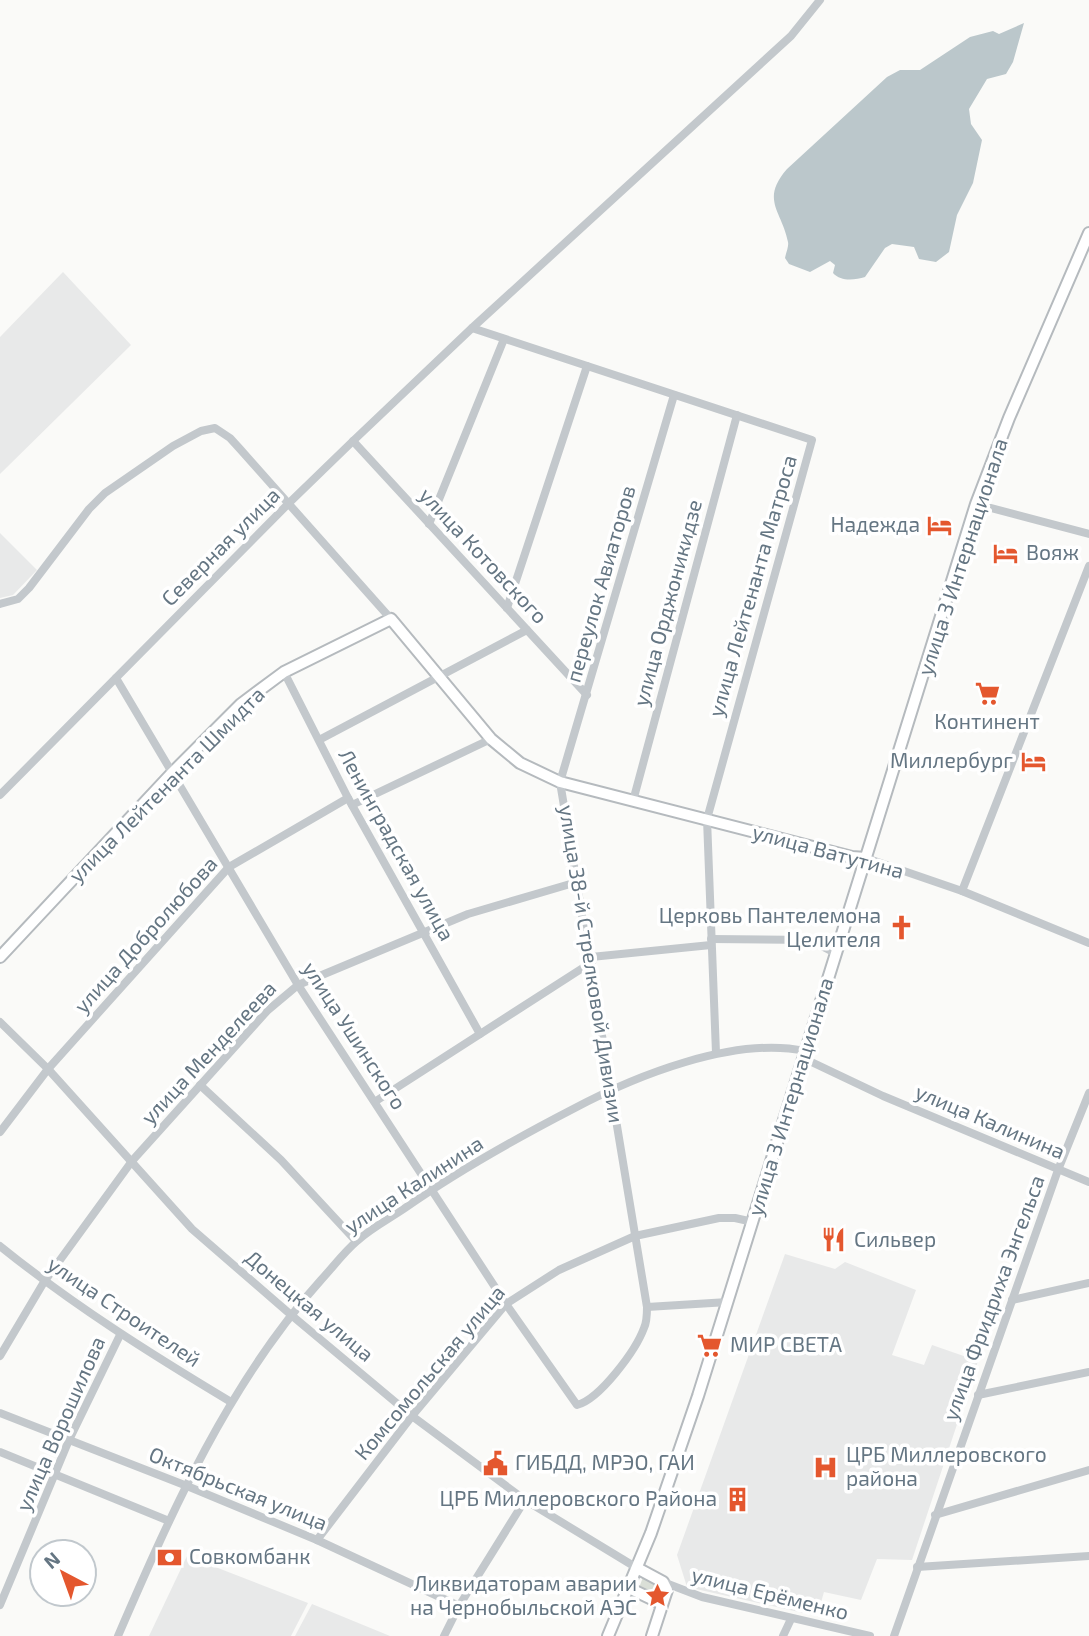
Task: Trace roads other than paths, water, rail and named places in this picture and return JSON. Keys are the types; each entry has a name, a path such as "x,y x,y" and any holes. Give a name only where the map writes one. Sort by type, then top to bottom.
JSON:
{"main road":[{"name":"улица 3 Интернационала","path":"608,1636 631,1584 676,1462 976,504 1009,418 1089,233"},
{"name":"улица Лейтенанта Шмидта","path":"0,957 173,772 241,704 284,672 391,619"},
{"name":"улица 38-й Стрелковой Дивизии","path":"391,619 491,739 520,763 560,782"},
{"name":"улица Ватутина","path":"560,782 852,857 866,858"},
{"path":"637,1568 667,1590"},
{"path":"631,1584 633,1590 658,1602 667,1590"},
{"path":"652,1636 667,1590"}],"street":[{"name":"Северная улица","path":"0,795 288,504 472,328 771,55 797,29 820,0"},
{"name":"улица Лейтенанта Матроса","path":"472,328 812,440 707,819 716,1053"},
{"path":"429,524 504,339"},
{"path":"507,608 587,366"},
{"name":"переулок Авиаторов","path":"560,782 674,395"},
{"name":"улица Орджоникидзе","path":"633,801 737,415"},
{"name":"улица 38-й Стрелковой Дивизии","path":"0,604 18,599 29,588 89,509 105,493 173,446 201,431 215,428 235,443 391,619"},
{"name":"улица Котовского","path":"353,441 587,695"},
{"path":"976,504 1089,534"},
{"path":"962,891 1089,566"},
{"path":"319,740 527,630"},
{"name":"Ленинградская улица","path":"284,672 350,801 480,1034"},
{"name":"улица Ушинского","path":"116,678 298,985 506,1304 577,1405 586,1403 607,1383 626,1358 645,1326 647,1307"},
{"name":"улица Добролюбова","path":"0,1132 48,1069 229,867 350,801 491,739"},
{"name":"улица 38-й Стрелковой Дивизии","path":"560,782 647,1307"},
{"name":"улица Ватутина","path":"866,858 962,891 1089,943"},
{"name":"улица Менделеева","path":"0,1356 44,1282 132,1161 267,1011 298,985 468,914 578,882"},
{"path":"376,1101 591,959 711,942 810,940 835,953"},
{"name":"Донецкая улица","path":"0,1022 48,1069 192,1229 290,1314 412,1416 525,1500 637,1568"},
{"name":"улица Калинина","path":"118,1636 169,1521 230,1402 290,1314 356,1241 432,1189 530,1131 610,1089 716,1053 784,1048 804,1054 883,1096 1089,1182"},
{"path":"200,1085 281,1160 356,1241"},
{"name":"улица Фридриха Энгельса","path":"894,1636 1058,1170 1089,1093"},
{"name":"Комсомольская улица","path":"317,1540 412,1416 506,1304 559,1270 635,1236 719,1218 735,1217 753,1222"},
{"name":"улица Строителей","path":"0,1246 44,1282 120,1335 230,1402"},
{"path":"1012,1300 1089,1283"},
{"path":"647,1307 728,1302"},
{"name":"улица Ворошилова","path":"0,1605 69,1440 120,1335"},
{"path":"978,1395 1089,1372"},
{"name":"Октябрьская улица","path":"0,1413 317,1540 459,1606"},
{"path":"0,1452 169,1521"},
{"path":"935,1515 1089,1470"},
{"path":"444,1636 459,1606 525,1500"},
{"path":"917,1567 1089,1556"},
{"name":"улица Ерёменко","path":"667,1590 870,1636"},
{"path":"783,1636 790,1619"}],"place":[{"name":"Надежда","path":"940,525"},
{"name":"Вояж","path":"1006,553"},
{"name":"Континент","path":"987,693"},
{"name":"Миллербург","path":"1033,761"},
{"name":"Церковь Пантелемона Целителя","path":"901,928"},
{"name":"Сильвер","path":"834,1240"},
{"name":"МИР СВЕТА","path":"710,1345"},
{"name":"ГИБДД, МРЭО, ГАИ","path":"495,1463"},
{"name":"ЦРБ Миллеровского района","path":"826,1467"},
{"name":"ЦРБ Миллеровского Района","path":"737,1499"},
{"name":"Совкомбанк","path":"169,1557"},
{"name":"Ликвидаторам аварии на Чернобыльской АЭС","path":"657,1596"}]}
